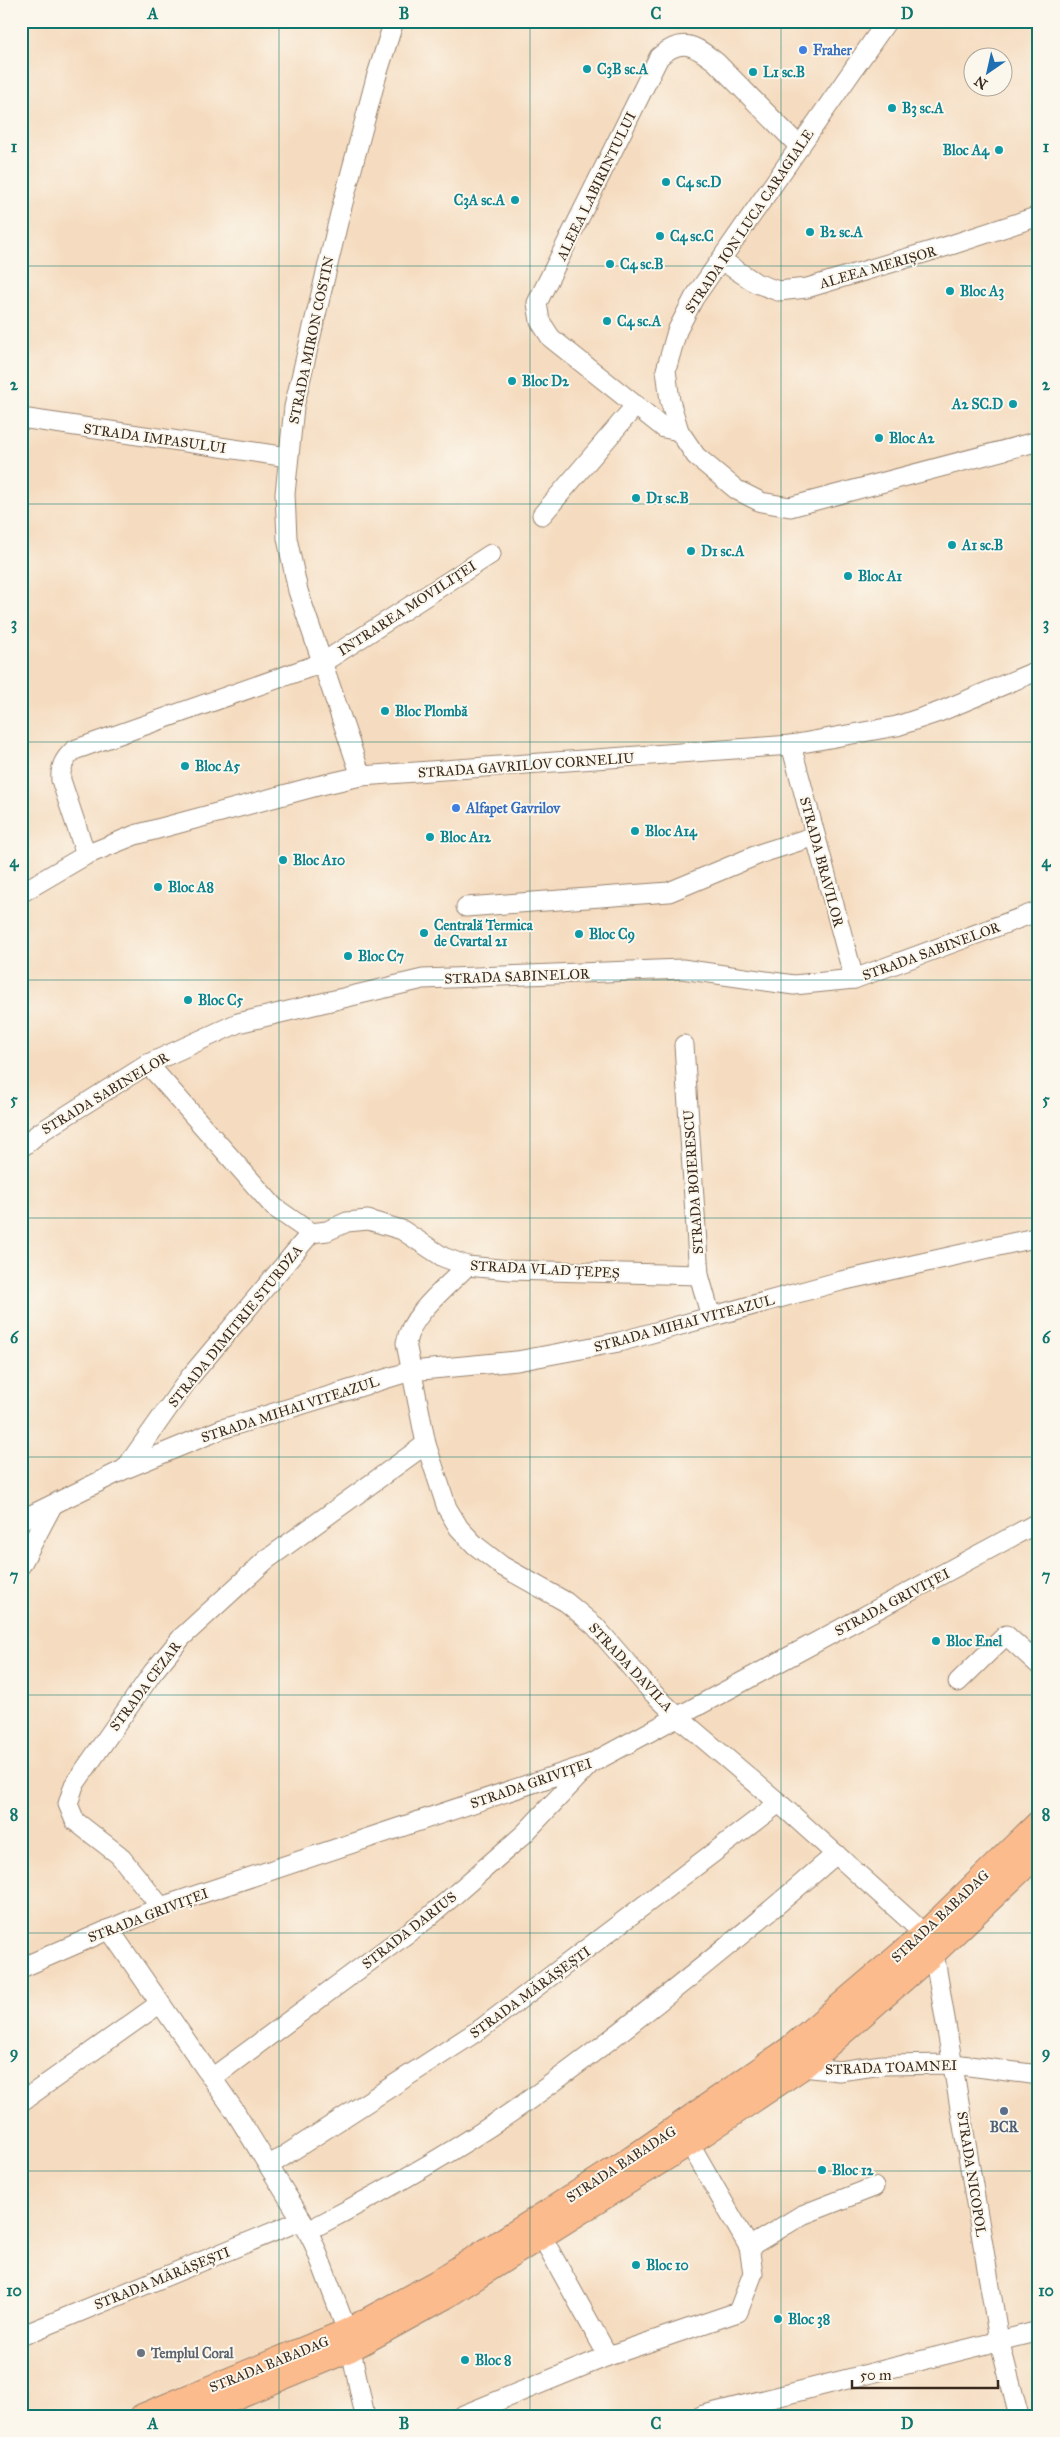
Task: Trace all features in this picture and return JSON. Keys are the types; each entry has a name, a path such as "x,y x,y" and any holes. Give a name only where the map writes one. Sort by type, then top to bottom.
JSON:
{"main road":[{"name":"STRADA BABADAG","path":"190,2416 348,2341 437,2282 537,2229 685,2134 803,2067 929,1944 1039,1822"},
{"name":"STRADA BABADAG","path":"685,2134 790,2050 929,1944 1039,1853"},
{"name":"STRADA BABADAG","path":"148,2415 348,2341"}],"street":[{"name":"STRADA MIRON COSTIN","path":"361,776 298,591 287,538 285,494 294,407 340,214 376,78 394,21"},
{"name":"STRADA ION LUCA CARAGIALE","path":"887,21 694,298 677,332 666,370 670,401 679,431 696,456 737,490 761,502 790,507 860,490 1039,441"},
{"name":"ALEEA LABIRINTULUI","path":"679,431 664,428 551,338 540,322 537,303 659,57 671,47 686,44 700,50 716,62 800,147"},
{"name":"ALEEA MERIȘOR","path":"722,260 756,283 778,291 807,288 951,245 1039,216"},
{"path":"542,515 636,405"},
{"name":"STRADA IMPASULUI","path":"21,418 288,458"},
{"name":"INTRAREA MOVILIȚEI","path":"86,855 61,780 60,770 66,757 74,750 322,663 491,554"},
{"name":"STRADA GAVRILOV CORNELIU","path":"21,893 86,855 135,835 361,776 791,745 897,726 939,712 1039,670"},
{"name":"STRADA BRAVILOR","path":"791,745 854,979"},
{"path":"466,906 670,892 762,853 815,836"},
{"name":"STRADA SABINELOR","path":"21,1148 39,1133 148,1064 238,1023 423,979 682,969 794,984 854,979 1039,911"},
{"name":"STRADA BOIERESCU","path":"684,1045 699,1275 711,1317"},
{"path":"148,1064 274,1207 310,1233"},
{"name":"STRADA VLAD ȚEPEȘ","path":"310,1233 327,1232 347,1222 368,1220 402,1230 443,1256 467,1266 510,1270 699,1275"},
{"name":"STRADA DIMITRIE STURDZA","path":"125,1469 190,1377 310,1233"},
{"name":"STRADA MIHAI VITEAZUL","path":"21,1520 125,1469 222,1428 411,1370 517,1361 619,1342 842,1281 1039,1237"},
{"name":"STRADA DAVILA","path":"467,1266 418,1316 408,1330 406,1343 426,1444 447,1508 459,1528 475,1545 502,1566 566,1602 595,1626 653,1693 678,1717 836,1854 929,1944"},
{"name":"STRADA CEZAR","path":"161,1907 119,1856 75,1821 68,1804 74,1785 153,1672 182,1638 266,1560 426,1444"},
{"path":"21,1565 52,1506"},
{"name":"STRADA GRIVIȚEI","path":"21,1968 161,1907 590,1764 1039,1522"},
{"path":"958,1682 1006,1636 1039,1665"},
{"name":"STRADA DARIUS","path":"212,2078 428,1918 524,1834 590,1764"},
{"name":"STRADA MĂRĂȘEȘTI","path":"270,2165 482,2028 779,1803"},
{"name":"STRADA MĂRĂȘEȘTI","path":"21,2336 311,2223 389,2189 526,2102 672,1992 836,1854"},
{"path":"109,1929 311,2223 314,2244 348,2341 365,2416"},
{"name":"STRADA NICOPOL","path":"929,1944 954,2064 999,2340 1019,2416"},
{"path":"21,2102 159,2004"},
{"name":"STRADA TOAMNEI","path":"803,2067 839,2071 882,2065 954,2064 1039,2074"},
{"path":"461,2416 608,2356 738,2312 753,2273 749,2247 685,2134"},
{"path":"749,2247 802,2215 874,2187"},
{"path":"537,2229 608,2356"},
{"path":"700,2416 1039,2331"}],"place":[{"name":"Fraher","path":"803,50"},
{"name":"C3B sc.A","path":"587,69"},
{"name":"L1 sc.B","path":"753,72"},
{"name":"B3 sc.A","path":"892,108"},
{"name":"Bloc A4","path":"999,150"},
{"name":"C4 sc.D","path":"666,182"},
{"name":"C3A sc.A","path":"515,200"},
{"name":"B2 sc.A","path":"810,232"},
{"name":"C4 sc.C","path":"660,236"},
{"name":"C4 sc.B","path":"610,264"},
{"name":"Bloc A3","path":"950,291"},
{"name":"C4 sc.A","path":"607,321"},
{"name":"Bloc D2","path":"512,381"},
{"name":"A2 SC.D","path":"1013,404"},
{"name":"Bloc A2","path":"879,438"},
{"name":"D1 sc.B","path":"636,498"},
{"name":"A1 sc.B","path":"952,545"},
{"name":"D1 sc.A","path":"691,551"},
{"name":"Bloc A1","path":"848,576"},
{"name":"Bloc Plombă","path":"385,711"},
{"name":"Bloc A5","path":"185,766"},
{"name":"Alfapet Gavrilov","path":"456,808"},
{"name":"Bloc A14","path":"635,831"},
{"name":"Bloc A12","path":"430,837"},
{"name":"Bloc A10","path":"283,860"},
{"name":"Bloc A8","path":"158,887"},
{"name":"Centrală Termica de Cvartal 21","path":"424,933"},
{"name":"Bloc C9","path":"579,934"},
{"name":"Bloc C7","path":"348,956"},
{"name":"Bloc C5","path":"188,1000"},
{"name":"Bloc Enel","path":"936,1641"},
{"name":"BCR","path":"1004,2111"},
{"name":"Bloc 12","path":"822,2170"},
{"name":"Bloc 10","path":"636,2265"},
{"name":"Bloc 38","path":"778,2319"},
{"name":"Templul Coral","path":"141,2353"},
{"name":"Bloc 8","path":"465,2360"}]}
